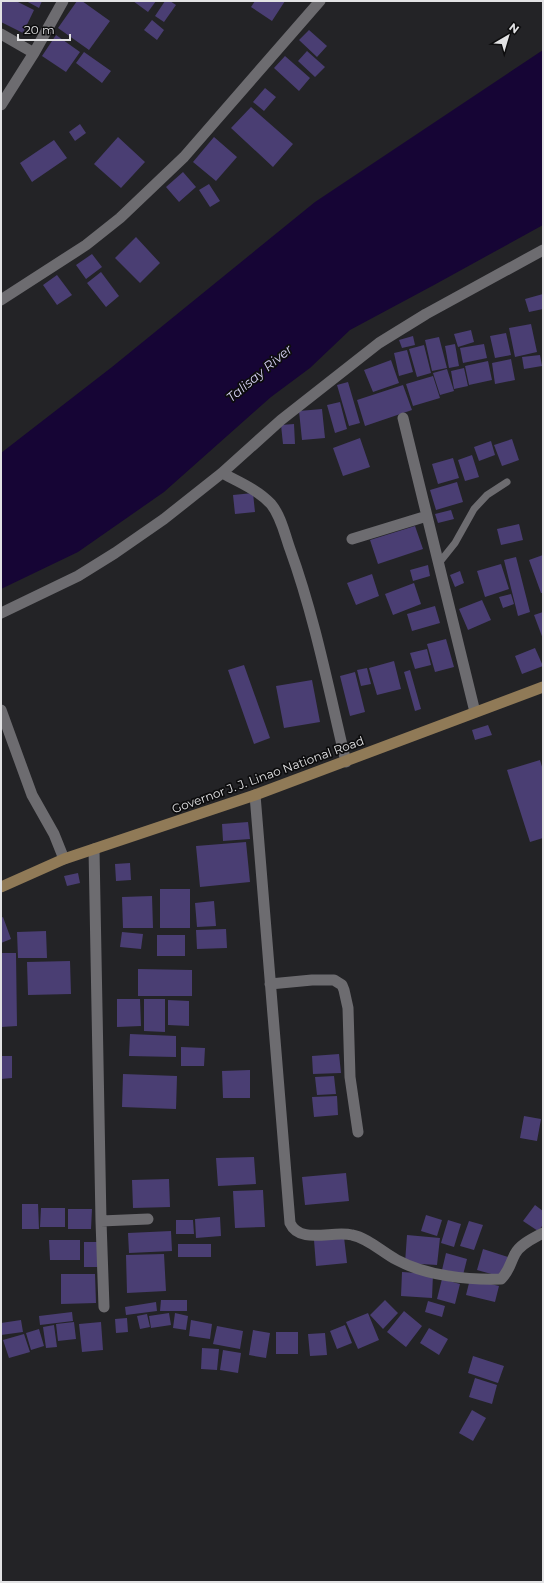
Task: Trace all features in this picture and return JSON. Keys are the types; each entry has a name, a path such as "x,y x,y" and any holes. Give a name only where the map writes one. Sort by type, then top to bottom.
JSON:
{"main road":[{"name":"Governor J. J. Linao National Road","path":"1,887 64,859 254,795 346,762 543,687"}],"street":[{"path":"1,105 34,53 64,1"},
{"path":"1,300 86,245 120,218 184,157 320,1"},
{"path":"1,34 34,53"},
{"path":"1,613 78,576 115,553 164,519 222,473 287,415 379,343 426,314 543,250"},
{"path":"403,418 475,712"},
{"path":"222,473 263,497 272,506 280,520 296,565 311,615 346,762"},
{"path":"352,539 427,516"},
{"path":"1,710 32,795 54,834 64,859"},
{"path":"254,795 290,1223 292,1228 302,1235 353,1235 363,1239 396,1260 410,1266 447,1276 491,1280 501,1279 505,1276 515,1252 528,1241 543,1233"},
{"path":"94,849 104,1308"},
{"path":"270,984 312,980 334,980 342,985 348,1008 350,1077 358,1132"},
{"path":"101,1221 148,1218"}],"lane":[{"path":"439,563 455,543 474,509 487,495 507,482"}],"water":[{"name":"Talisay River","path":"543,50 543,225 350,330 310,368 271,397 164,492 78,552 1,589 1,453 112,367 315,202"}],"building":[{"path":"1,1 16,1 34,10 23,33 1,22"},
{"path":"26,1 42,1 39,8"},
{"path":"77,1 82,1 110,21 89,50 58,28"},
{"path":"133,1 156,1 148,12"},
{"path":"165,1 170,1 176,5 164,22 155,16"},
{"path":"255,1 285,1 272,21 251,7"},
{"path":"152,20 164,30 157,40 144,30"},
{"path":"309,30 327,46 317,57 299,40"},
{"path":"56,35 80,52 66,72 42,56"},
{"path":"307,51 325,67 315,77 298,61"},
{"path":"84,52 111,71 102,83 76,63"},
{"path":"285,56 310,78 299,91 274,68"},
{"path":"265,88 276,97 264,111 253,102"},
{"path":"251,107 293,144 273,167 231,128"},
{"path":"80,124 86,133 75,141 69,132"},
{"path":"118,137 145,162 121,188 94,164"},
{"path":"214,137 237,157 216,181 193,162"},
{"path":"54,140 67,158 32,182 20,163"},
{"path":"183,172 196,187 179,202 166,187"},
{"path":"209,184 220,201 210,207 199,190"},
{"path":"136,237 160,263 140,283 115,258"},
{"path":"92,254 102,267 86,279 76,265"},
{"path":"101,272 119,296 106,307 87,283"},
{"path":"57,275 72,295 57,305 43,285"},
{"path":"543,294 543,309 529,312 525,299"},
{"path":"531,324 537,352 515,357 509,328"},
{"path":"471,330 474,342 458,347 454,334"},
{"path":"506,333 511,355 495,358 490,336"},
{"path":"413,336 415,345 402,348 399,340"},
{"path":"439,337 447,368 432,371 425,340"},
{"path":"455,344 459,366 449,368 445,346"},
{"path":"484,344 487,358 463,363 460,348"},
{"path":"424,345 431,373 417,377 409,349"},
{"path":"407,350 413,372 399,376 394,353"},
{"path":"540,355 542,366 524,369 522,357"},
{"path":"511,359 515,380 495,384 492,363"},
{"path":"391,360 399,383 373,392 364,370"},
{"path":"488,361 492,380 469,385 465,366"},
{"path":"464,368 468,386 454,389 451,371"},
{"path":"447,369 454,391 440,395 433,373"},
{"path":"433,376 440,398 413,406 406,384"},
{"path":"348,382 360,423 349,426 337,385"},
{"path":"403,385 412,410 365,426 357,400"},
{"path":"340,402 347,429 335,433 327,405"},
{"path":"322,409 325,438 302,440 299,411"},
{"path":"294,424 295,444 283,444 281,425"},
{"path":"360,438 370,467 343,476 333,448"},
{"path":"512,439 519,460 502,466 494,445"},
{"path":"491,441 495,455 479,461 474,447"},
{"path":"472,455 479,477 465,481 458,460"},
{"path":"453,458 459,478 438,484 432,464"},
{"path":"457,482 463,502 436,510 430,490"},
{"path":"253,493 255,512 235,514 233,495"},
{"path":"451,510 454,519 438,523 435,514"},
{"path":"519,524 523,540 501,545 497,529"},
{"path":"415,526 423,549 378,564 370,540"},
{"path":"543,555 543,593 541,593 529,560"},
{"path":"516,557 530,612 518,616 504,560"},
{"path":"501,564 509,589 485,597 477,571"},
{"path":"428,565 430,576 413,581 410,570"},
{"path":"460,571 464,583 455,587 450,575"},
{"path":"372,574 379,596 356,605 347,583"},
{"path":"414,583 421,604 393,615 385,594"},
{"path":"511,594 514,604 503,608 499,597"},
{"path":"482,600 491,620 468,630 459,609"},
{"path":"435,606 440,623 412,631 407,614"},
{"path":"543,612 543,639 534,615"},
{"path":"446,639 454,667 435,672 427,644"},
{"path":"535,648 543,666 522,674 515,656"},
{"path":"427,649 431,665 415,669 410,653"},
{"path":"394,661 401,689 377,695 369,668"},
{"path":"244,665 270,738 254,744 228,670"},
{"path":"367,668 371,684 361,686 357,670"},
{"path":"410,670 421,709 415,711 404,672"},
{"path":"355,672 365,712 350,716 340,676"},
{"path":"312,680 320,722 284,728 276,686"},
{"path":"488,725 492,735 475,740 472,730"},
{"path":"540,760 543,770 543,838 530,842 507,770"},
{"path":"248,822 250,839 223,841 222,824"},
{"path":"246,842 250,882 200,887 196,846"},
{"path":"130,863 131,880 116,881 115,864"},
{"path":"78,873 80,883 67,886 64,876"},
{"path":"160,889 190,889 190,928 160,928"},
{"path":"152,896 153,928 123,928 122,897"},
{"path":"214,901 216,926 197,927 195,903"},
{"path":"3,917 11,939 1,943 1,918"},
{"path":"226,929 227,948 197,949 196,930"},
{"path":"46,931 47,958 18,958 17,932"},
{"path":"122,932 143,934 141,949 120,947"},
{"path":"157,935 185,935 185,956 157,956"},
{"path":"1,953 16,953 17,1026 1,1027"},
{"path":"70,961 71,994 28,995 27,962"},
{"path":"138,969 192,970 192,996 138,996"},
{"path":"117,999 140,999 141,1026 117,1027"},
{"path":"144,999 165,999 165,1032 144,1031"},
{"path":"168,1000 189,1001 189,1026 168,1025"},
{"path":"130,1034 176,1036 176,1057 129,1056"},
{"path":"181,1047 205,1048 204,1066 181,1066"},
{"path":"339,1054 341,1073 313,1074 312,1056"},
{"path":"1,1056 12,1056 12,1078 1,1079"},
{"path":"250,1070 250,1098 223,1098 222,1071"},
{"path":"123,1074 177,1076 176,1109 122,1107"},
{"path":"334,1076 336,1094 317,1095 315,1077"},
{"path":"337,1096 338,1115 314,1117 312,1097"},
{"path":"524,1116 541,1119 537,1141 520,1138"},
{"path":"254,1157 256,1184 218,1186 216,1158"},
{"path":"346,1173 349,1201 305,1205 302,1177"},
{"path":"169,1179 170,1207 133,1208 132,1180"},
{"path":"263,1190 265,1227 235,1228 233,1191"},
{"path":"22,1204 38,1204 39,1229 22,1229"},
{"path":"535,1205 543,1211 543,1225 538,1231 523,1221"},
{"path":"41,1208 65,1208 65,1227 40,1227"},
{"path":"68,1209 92,1209 91,1229 68,1229"},
{"path":"426,1215 442,1220 437,1236 421,1231"},
{"path":"220,1217 221,1236 196,1238 195,1219"},
{"path":"176,1220 193,1220 194,1234 176,1234"},
{"path":"448,1220 461,1224 454,1247 441,1243"},
{"path":"469,1221 483,1225 474,1250 460,1246"},
{"path":"171,1231 172,1251 129,1253 128,1233"},
{"path":"407,1235 440,1238 437,1265 405,1263"},
{"path":"344,1237 347,1263 316,1266 314,1240"},
{"path":"49,1240 80,1240 80,1260 50,1260"},
{"path":"84,1242 97,1242 98,1267 84,1267"},
{"path":"178,1244 211,1244 211,1257 178,1257"},
{"path":"483,1249 508,1257 502,1277 477,1270"},
{"path":"446,1253 467,1259 463,1275 442,1270"},
{"path":"164,1254 166,1291 127,1293 126,1255"},
{"path":"402,1272 433,1274 432,1298 401,1296"},
{"path":"61,1274 95,1274 96,1303 61,1304"},
{"path":"442,1279 460,1284 455,1304 437,1299"},
{"path":"470,1279 499,1286 495,1302 466,1295"},
{"path":"161,1300 187,1300 187,1311 160,1311"},
{"path":"385,1300 398,1313 383,1329 370,1315"},
{"path":"428,1301 445,1306 442,1317 425,1312"},
{"path":"156,1302 157,1311 126,1315 125,1307"},
{"path":"404,1311 422,1326 406,1347 387,1332"},
{"path":"72,1312 73,1321 40,1325 39,1316"},
{"path":"169,1313 171,1325 151,1328 149,1316"},
{"path":"175,1313 188,1316 186,1330 173,1328"},
{"path":"368,1313 379,1340 358,1349 346,1322"},
{"path":"147,1314 150,1327 140,1329 137,1316"},
{"path":"127,1318 128,1332 116,1333 115,1319"},
{"path":"21,1320 23,1332 1,1335 1,1323"},
{"path":"191,1320 212,1324 210,1339 189,1336"},
{"path":"74,1322 76,1339 58,1341 56,1324"},
{"path":"101,1322 103,1350 82,1352 79,1324"},
{"path":"54,1325 57,1347 46,1348 43,1327"},
{"path":"345,1325 352,1343 337,1349 330,1331"},
{"path":"217,1326 243,1331 240,1349 213,1344"},
{"path":"429,1328 448,1339 439,1355 420,1343"},
{"path":"39,1329 44,1346 31,1350 26,1333"},
{"path":"253,1330 270,1333 266,1358 249,1355"},
{"path":"276,1332 298,1332 298,1354 276,1354"},
{"path":"325,1333 327,1355 310,1356 308,1334"},
{"path":"24,1334 30,1352 9,1358 3,1340"},
{"path":"202,1348 219,1349 217,1370 201,1369"},
{"path":"223,1350 241,1353 238,1373 220,1370"},
{"path":"473,1356 504,1366 498,1383 468,1373"},
{"path":"475,1378 497,1385 492,1404 469,1397"},
{"path":"472,1410 486,1418 473,1441 459,1433"}]}
